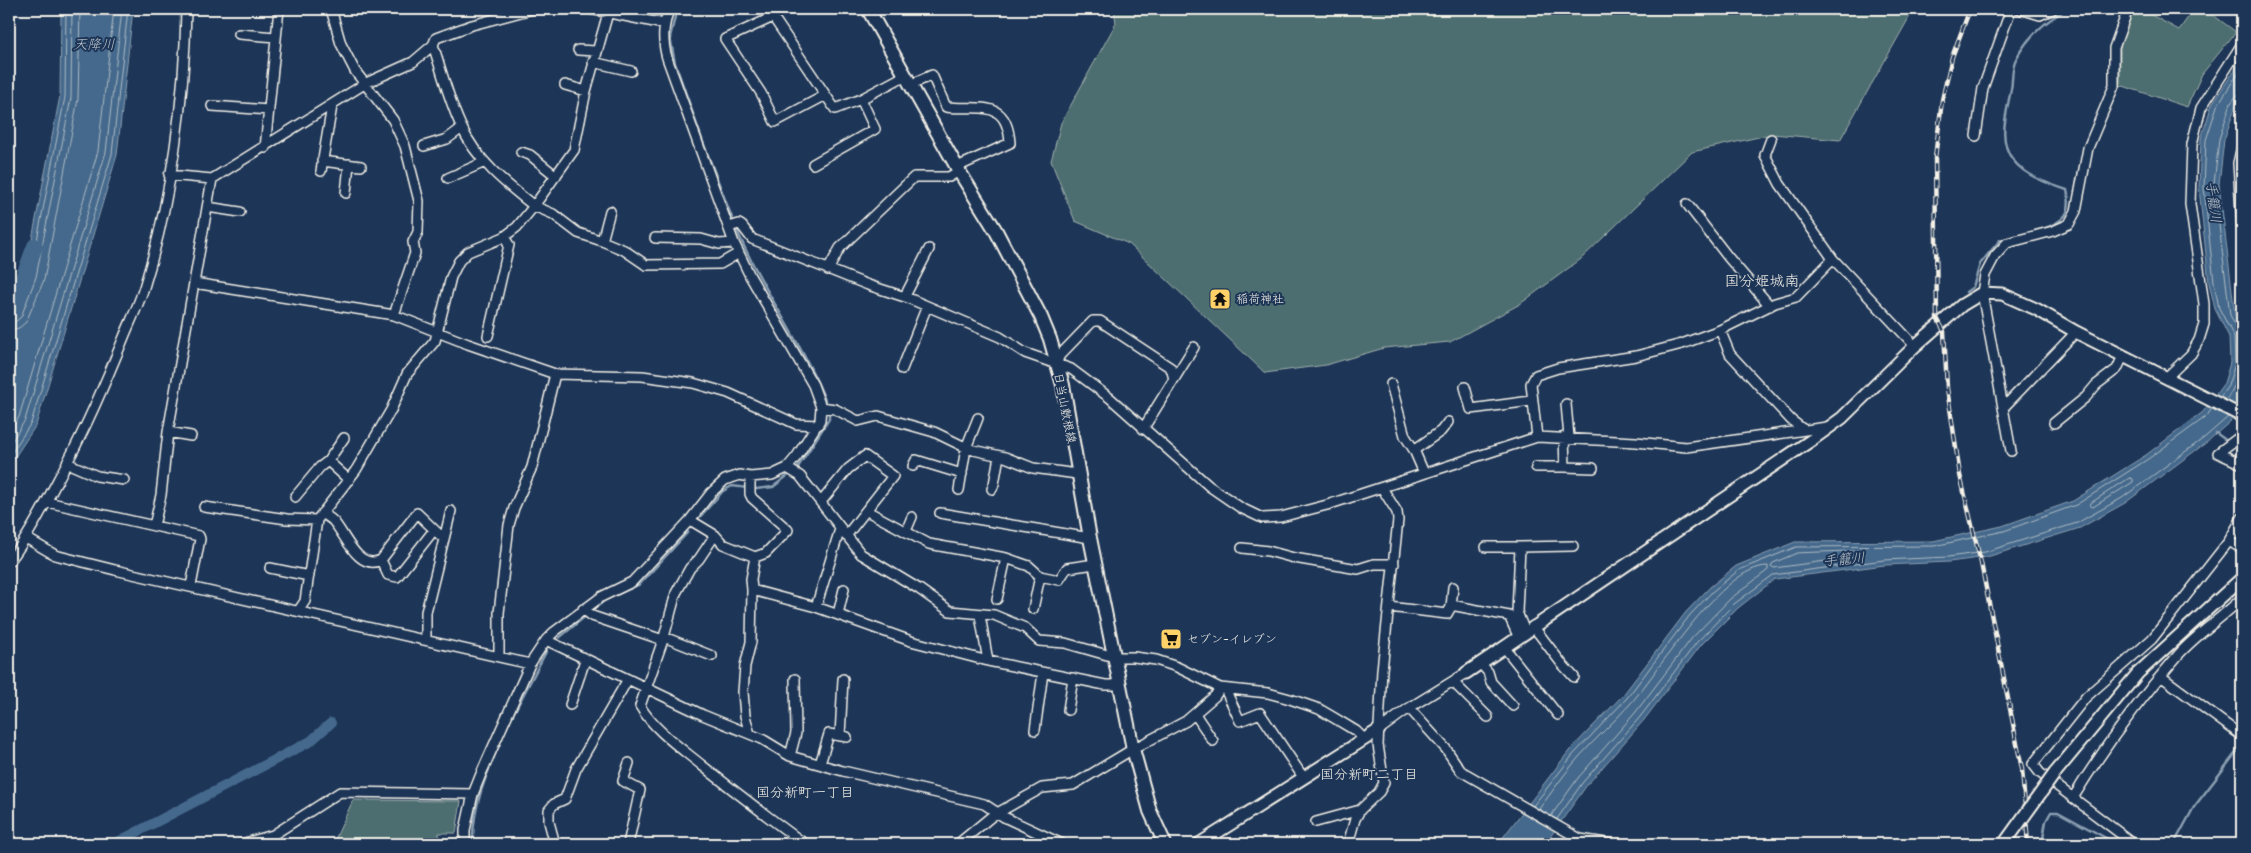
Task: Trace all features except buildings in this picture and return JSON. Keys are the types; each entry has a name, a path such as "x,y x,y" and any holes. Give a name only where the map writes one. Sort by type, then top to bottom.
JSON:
{"main road":[{"name":"日当山敷根線","path":"868,9 874,23 909,80 958,169 996,231 1041,317 1050,340 1063,385 1077,474 1118,685 1150,811 1164,844"}],"street":[{"path":"9,562 26,538 47,502 104,388 145,286 170,175 185,62 186,9"},
{"path":"265,148 279,9"},
{"path":"330,9 341,44 355,71 393,120 406,146 419,201 418,232 413,242 415,253 394,315"},
{"path":"170,175 212,180 366,83 412,62 433,45 436,38 472,25 532,9"},
{"path":"590,9 608,13 627,12 664,24"},
{"path":"464,844 473,794 502,724 530,664 546,640 587,612 601,597 632,582 690,520 711,493 725,480 740,476 750,479 772,475 787,468 818,425 823,407 801,362 750,276 734,243 733,226 667,58 663,43 664,24 669,9"},
{"path":"1976,136 1983,88 2010,9"},
{"path":"2020,9 2040,15 2053,9"},
{"path":"2011,451 1982,293 1985,274 1995,256 2007,243 2069,224 2076,211 2088,148 2114,86 2114,48 2128,9"},
{"path":"299,610 305,601 319,516 349,480 365,456 391,410 407,374 430,349 439,333 451,277 459,262 468,252 504,237 517,226 534,206 574,150 593,62 608,13"},
{"path":"824,96 775,122 761,93 725,39 774,17 824,96 835,109 909,80 932,75 946,107 984,108 1001,115 1009,127 1010,143 958,169 949,177 914,177 840,248 828,270"},
{"path":"239,34 276,37"},
{"path":"2169,378 2191,354 2199,340 2204,324 2204,304 2190,204 2192,144 2200,108 2242,44"},
{"path":"433,45 462,128 485,162 503,182 534,206 553,214 578,233 602,240 624,250 646,265 720,264 739,253"},
{"path":"578,50 596,51"},
{"path":"593,62 631,71"},
{"path":"566,85 586,91"},
{"path":"813,164 875,129 861,100"},
{"path":"212,106 269,110"},
{"path":"320,171 332,106"},
{"path":"424,146 447,139 462,128"},
{"path":"1771,139 1765,155 1780,184 1833,259 1915,346"},
{"path":"2242,146 2238,163 2242,229"},
{"path":"521,152 530,155 556,176"},
{"path":"322,161 361,166"},
{"path":"448,178 485,162"},
{"path":"346,193 349,164"},
{"path":"154,526 161,496 168,432 212,180"},
{"path":"1687,204 1728,257 1770,306"},
{"path":"207,207 240,212"},
{"path":"602,240 610,211"},
{"path":"733,226 742,226 752,239 828,270 905,296 1000,337 1026,353 1072,369 1084,377 1208,486 1241,508 1262,518 1281,517 1382,488 1538,437 1567,437 1686,447 1828,427"},
{"path":"655,238 678,235 719,244 734,243"},
{"path":"488,336 508,245 504,237"},
{"path":"905,296 929,249"},
{"path":"1538,437 1531,400 1530,384 1533,377 1549,370 1636,356 1682,344 1720,330 1770,306 1796,297 1833,259"},
{"path":"194,283 394,315 555,374 642,376 693,383 728,393 796,424 818,425"},
{"path":"1199,844 1379,730 1409,708 1453,682 1842,418 1915,346 1962,305 1982,293 2002,294 2036,309 2122,356 2242,416"},
{"path":"902,369 927,306"},
{"path":"1056,363 1060,355 1092,321 1100,321 1171,368 1174,379"},
{"path":"1720,330 1730,354 1791,420 1804,430"},
{"path":"2003,408 2076,332"},
{"path":"1143,429 1194,347"},
{"path":"2054,423 2086,397 2096,385 2117,369 2122,356"},
{"path":"499,656 499,613 509,525 514,508 532,467 555,374"},
{"path":"1391,384 1405,436 1414,450 1424,473"},
{"path":"1465,387 1471,409 1531,400"},
{"path":"1565,468 1567,437 1566,404"},
{"path":"823,407 835,408 858,421 878,416 934,432 966,448 999,456 1033,468 1077,474"},
{"path":"959,490 966,448 978,418"},
{"path":"1414,450 1441,431 1448,422"},
{"path":"168,432 191,436"},
{"path":"2242,435 2218,454 2242,464"},
{"path":"295,497 328,460 344,438"},
{"path":"821,502 848,469 866,456 893,476 846,536"},
{"path":"992,489 999,456"},
{"path":"328,460 349,480"},
{"path":"913,466 916,460 962,474"},
{"path":"67,462 97,476 118,482"},
{"path":"1536,467 1593,468"},
{"path":"787,468 800,476 861,554 919,589 950,611 994,615 1025,628 1039,642 1065,643 1114,657 1134,657 1167,663 1223,688 1279,696 1305,704 1336,719 1356,731 1364,739"},
{"path":"690,520 715,535 724,544 755,557 766,553 788,530 750,494 750,479"},
{"path":"1348,844 1355,819 1360,810 1379,792 1384,783 1378,745 1382,670 1398,520 1397,512 1382,488"},
{"path":"47,502 199,536 200,540 191,586"},
{"path":"204,507 286,519 319,516 333,521 358,556 368,562 382,560 417,513 444,540"},
{"path":"426,639 426,612 451,511"},
{"path":"867,511 929,544 1006,558 1029,566 1040,576 1059,580 1067,568 1095,564"},
{"path":"940,513 1090,538"},
{"path":"906,531 912,517"},
{"path":"2134,844 2040,774 2033,764 2086,697 2152,639 2229,540 2242,518"},
{"path":"816,607 840,528"},
{"path":"382,560 388,575 397,577 434,530"},
{"path":"715,535 699,559 690,568 676,594 664,639 640,706 647,718 665,735 762,813 805,844"},
{"path":"26,538 55,555 530,664"},
{"path":"2229,540 2242,549"},
{"path":"1486,547 1573,546"},
{"path":"1242,548 1268,551 1294,558 1358,569 1374,564 1394,564"},
{"path":"1520,548 1517,612 1526,631"},
{"path":"750,734 745,716 743,692 745,666 751,642 751,579 755,557"},
{"path":"997,599 1006,558"},
{"path":"270,568 309,576"},
{"path":"1033,608 1040,576"},
{"path":"2004,844 2055,773 2138,673 2242,578"},
{"path":"1389,608 1447,614 1451,605 1452,587"},
{"path":"838,614 844,589"},
{"path":"752,590 816,607 911,641 988,662 1105,685 1118,685"},
{"path":"2073,798 2092,767 2141,700 2180,653 2242,598"},
{"path":"1451,605 1509,616 1574,677"},
{"path":"587,612 712,656"},
{"path":"980,615 988,662"},
{"path":"546,640 585,660 762,739 790,756 984,804 999,814 1062,844"},
{"path":"1504,647 1558,715"},
{"path":"570,705 585,660"},
{"path":"1480,663 1488,672 1491,682 1513,706"},
{"path":"1035,730 1043,673"},
{"path":"2162,677 2242,736"},
{"path":"1068,710 1073,678"},
{"path":"555,844 549,822 549,810 554,804 565,799 576,769 628,679"},
{"path":"790,756 796,733 795,679"},
{"path":"820,764 829,734 844,736 843,679"},
{"path":"1453,682 1488,717"},
{"path":"958,844 992,816 999,814 1042,788 1073,785 1133,749 1186,722 1223,688"},
{"path":"1223,688 1240,721 1260,713 1303,777"},
{"path":"1409,708 1446,749 1461,771 1577,840 1612,844"},
{"path":"1196,714 1213,741"},
{"path":"628,844 640,790 623,781 629,763"},
{"path":"242,844 273,835 340,792 473,794"},
{"path":"1316,822 1360,810"}],"green space":[{"path":"1114,9 1914,9 1840,140 1772,134 1692,152 1581,259 1520,304 1450,342 1384,348 1326,365 1265,373 1129,244 1075,221 1051,161 1061,123 1116,23"},
{"path":"2134,9 2140,9 2179,30 2194,9 2205,9 2236,32 2202,74 2187,107 2120,85 2120,45"},
{"path":"353,800 461,801 456,833 439,833 440,844 333,844"}],"water":[{"name":"天降川","path":"61,9 133,9 117,155 36,425 9,466 9,317 25,275 60,96"},
{"name":"手籠川","path":"2242,59 2242,97 2236,105 2224,140 2219,184 2235,315 2242,328 2242,406 2233,419 2207,442 2125,503 2080,528 1987,557 1949,562 1885,565 1775,579 1738,608 1701,645 1644,720 1587,785 1545,844 1498,844 1569,751 1623,695 1686,612 1710,587 1736,566 1795,542 1933,541 2002,526 2073,501 2146,455 2203,412 2224,383 2230,363 2229,337 2215,309 2209,283 2199,188 2201,139 2212,104"}],"waterway":[{"path":"677,9 670,37 675,63 734,223"},
{"path":"2043,229 2065,216 2069,205 2067,190 2038,179 2018,166 2005,144 2004,126 2012,85 2013,66 2016,59 2026,43 2038,30 2067,9"},
{"path":"2089,9 2102,9"},
{"path":"736,228 757,273 806,360 827,405"},
{"path":"1966,292 1973,287 1980,264 2000,240 2016,236"},
{"name":"天降川","path":"9,316 35,246"},
{"path":"796,470 829,419 829,410"},
{"path":"2216,433 2227,441"},
{"path":"698,519 723,491 732,486 756,489 773,487 791,473"},
{"path":"559,638 605,600 640,584 688,532"},
{"path":"508,724 547,650"},
{"path":"313,739 331,723"},
{"path":"473,844 473,830 478,803 486,777 502,738"},
{"path":"114,844 311,741"},
{"path":"2174,844 2194,807 2242,745"},
{"path":"2042,844 2046,821 2051,812 2058,812 2117,844"}],"railway":[{"path":"1970,9 1952,57 1942,100 1935,158 1937,318 1944,331 1947,388 1960,475 1981,563 2022,769 2028,844"}],"place":[{"name":"稲荷神社","path":"1220,299"},
{"name":"セブン-イレブン","path":"1171,639"}],"district":[{"name":"国分姫城南","path":"1762,281"},
{"name":"国分新町二丁目","path":"1369,774"},
{"name":"国分新町一丁目","path":"805,792"}]}
